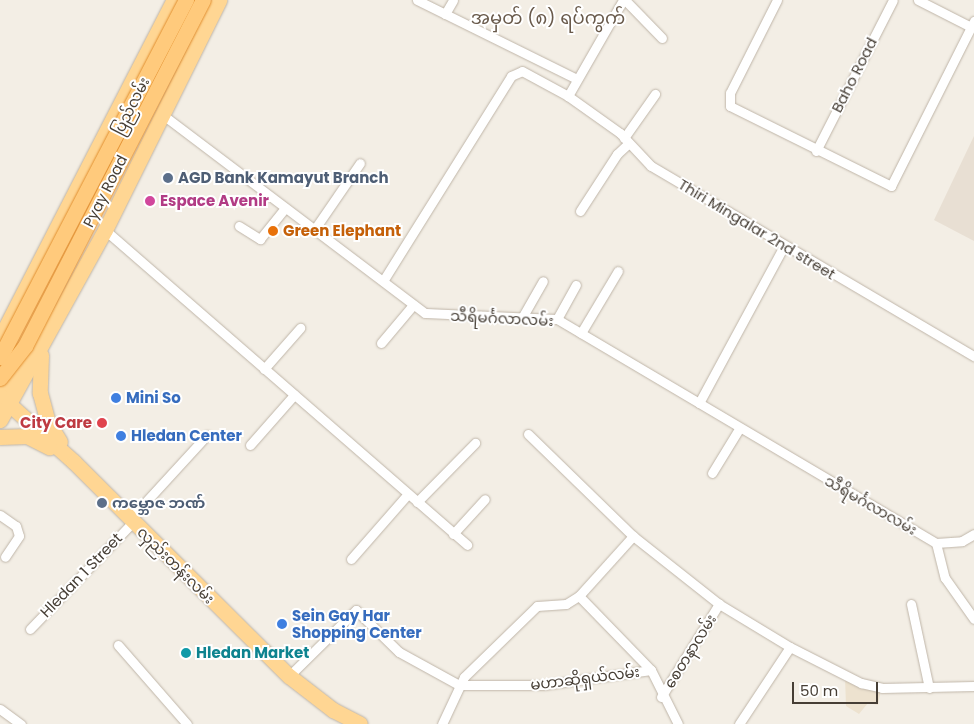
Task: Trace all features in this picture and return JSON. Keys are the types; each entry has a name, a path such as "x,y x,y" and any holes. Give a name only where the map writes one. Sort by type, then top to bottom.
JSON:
{"highway":[{"name":"ပြည်လမ်း","path":"0,356 186,0"},
{"name":"Pyay Road","path":"0,379 26,346 203,0"}],"main road":[{"name":"ပြည်လမ်း","path":"0,338 6,318 76,192 174,0"},
{"path":"0,420 3,397 47,336 105,230 220,0"},
{"name":"ပြည်လမ်း","path":"0,379 6,318"},
{"path":"47,336 40,359 40,393 48,422 74,462"},
{"name":"လှည်းတန်းလမ်း","path":"3,397 74,462 288,676 333,710 360,724"},
{"path":"0,437 27,436 74,462"}],"street":[{"path":"417,0 575,78"},
{"path":"445,14 453,0"},
{"path":"568,96 575,78 624,0 662,38"},
{"path":"777,0 728,100 730,106 816,151 891,186 973,24 918,0"},
{"name":"Baho Road","path":"816,151 893,0"},
{"name":"Thiri Mingalar 2nd street","path":"383,281 510,76 522,71 568,96 627,140 651,166 784,246 974,356"},
{"path":"580,211 656,94"},
{"name":"သီရိမင်္ဂလာလမ်း","path":"163,115 413,305 429,314 523,316 556,319 699,403 739,429 936,543"},
{"path":"314,230 360,163"},
{"path":"76,192 86,212 112,216"},
{"path":"239,226 260,239 285,208"},
{"path":"105,230 467,546"},
{"path":"699,403 784,246"},
{"path":"581,333 618,270"},
{"path":"523,316 543,280"},
{"path":"556,319 576,285"},
{"path":"381,343 413,305"},
{"path":"264,369 300,328"},
{"path":"250,445 294,395"},
{"path":"712,473 739,429"},
{"path":"528,434 633,536 719,604 790,647 861,683 929,688 974,686"},
{"name":"Hledan 1 Street","path":"30,629 207,435"},
{"path":"417,502 475,443"},
{"path":"350,558 408,494"},
{"path":"453,534 485,499"},
{"path":"0,515 16,526 19,536 5,557"},
{"path":"974,534 962,541 936,543 945,578 974,619"},
{"path":"442,724 458,685 537,606 566,604 579,596 633,536"},
{"path":"579,596 651,670 661,697 678,724"},
{"name":"စေတနာလမ်း","path":"661,697 719,604"},
{"path":"911,604 929,688"},
{"path":"288,676 356,610 399,652 458,685"},
{"path":"118,645 187,724"},
{"path":"740,724 790,647"},
{"name":"မဟာဆိုရှယ်လမ်း","path":"458,685 543,686 651,670"},
{"path":"0,710 21,724"}],"shaded area":[{"path":"974,136 974,241 934,220"},
{"path":"845,677 881,689 878,705 868,703 859,714 846,706"}],"place":[{"name":"AGD Bank Kamayut Branch","path":"168,178"},
{"name":"Espace Avenir","path":"150,201"},
{"name":"Green Elephant","path":"273,231"},
{"name":"Mini So","path":"116,398"},
{"name":"City Care","path":"102,423"},
{"name":"Hledan Center","path":"121,436"},
{"name":"ကမ္ဘောဇ ဘဏ်","path":"102,503"},
{"name":"Sein Gay Har Shopping Center","path":"282,624"},
{"name":"Hledan Market","path":"186,653"}],"district":[{"name":"အမှတ် (၈) ရပ်ကွက်","path":"548,18"}]}
